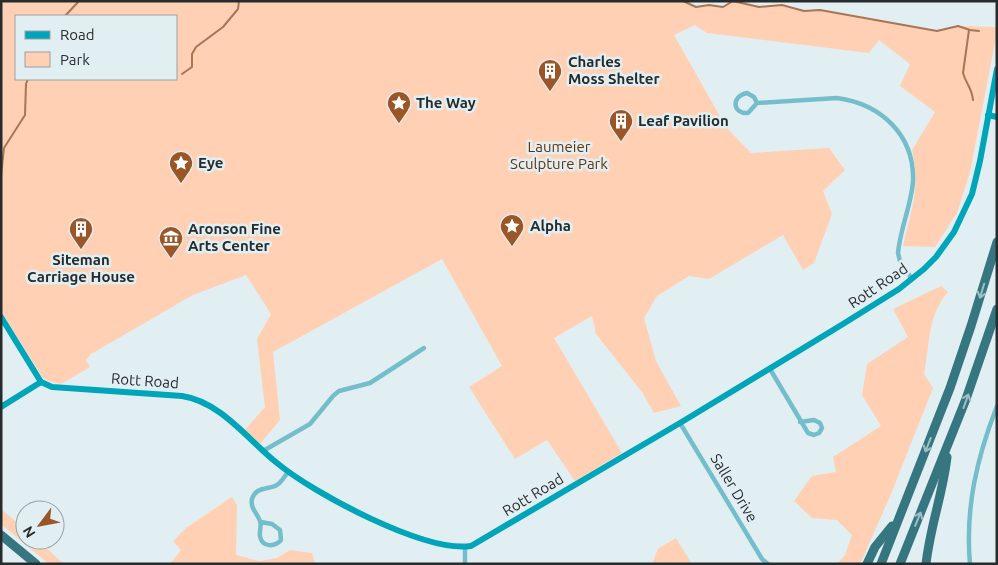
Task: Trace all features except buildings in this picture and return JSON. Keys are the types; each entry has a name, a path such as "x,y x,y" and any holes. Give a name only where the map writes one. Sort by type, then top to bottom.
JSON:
{"highway":[{"path":"881,564 950,388 997,242"},
{"path":"900,564 948,446 975,375 997,309"},
{"path":"926,564 934,514 944,482 948,446"},
{"path":"867,564 875,547 897,520"},
{"path":"1,535 36,564"}],"street":[{"name":"Rott Road","path":"41,382 52,387 193,398 204,402 219,412 288,472 320,491 401,532 449,545 466,547 478,543 770,369 912,279 930,263 944,246 967,207 977,179 997,69"},
{"path":"758,103 754,97 747,93 741,94 736,99 735,104 737,109 743,114 748,113 758,103 837,98 849,99 870,106 893,125 904,143 911,161 913,182 898,253 900,261 912,279"},
{"path":"988,116 997,117"},
{"path":"1,317 41,382 1,407"},
{"path":"263,451 310,424 339,391 370,383 424,348"},
{"path":"770,369 800,422 808,433 814,435 819,433 822,428 820,423 814,420 800,422"},
{"path":"970,564 968,529 971,496 980,453 997,406"},
{"name":"Saller Drive","path":"680,423 762,559 768,564"},
{"path":"261,522 272,524 280,530 281,540 277,544 273,546 265,544 260,536 261,522 253,509 252,501 255,492 262,488 275,486 281,482 288,472"},
{"path":"465,564 466,547"}],"green space":[{"name":"Laumeier Sculpture Park","path":"1,1 683,1 696,7 709,5 723,7 733,1 759,7 782,5 804,11 820,10 937,31 958,26 997,27 970,172 957,213 935,247 903,246 914,199 916,176 912,150 935,112 900,86 910,64 879,40 869,53 707,33 695,25 674,35 726,127 751,153 829,148 845,170 823,191 832,214 814,263 803,270 783,235 709,279 689,276 657,296 644,318 656,361 681,406 654,413 642,392 596,334 592,316 554,338 622,453 575,481 547,440 515,459 469,387 502,366 442,259 273,352 280,420 260,444 244,431 265,407 257,339 271,314 246,275 193,295 91,354 86,360 90,367 61,384 43,378 1,311"},
{"path":"941,286 948,292 936,311 930,331 924,374 933,388 891,494 860,564 837,564 845,555 852,535 837,520 812,518 794,501 812,476 836,472 833,457 881,426 862,395 867,364 908,337 893,309"},
{"path":"232,497 237,505 236,555 259,561 277,558 290,550 312,553 315,564 170,564 181,550 173,541 186,528"},
{"path":"1,509 15,521 15,536 1,524"},
{"path":"676,538 692,564 652,564 658,549"},
{"path":"32,550 48,550 64,564 49,564"}],"waterway":[{"path":"66,15 79,1"},
{"path":"182,74 192,67 192,54 196,47 223,27 238,9 239,1"},
{"path":"683,1 696,7 709,5 723,7 733,1 759,7 782,5 804,11 820,10 937,31 958,26 979,31"},
{"path":"969,30 963,73 973,100"},
{"path":"1,176 4,148 25,115 28,80"}],"place":[{"name":"Charles Moss Shelter","path":"550,92"},
{"name":"The Way","path":"399,124"},
{"name":"Leaf Pavilion","path":"621,142"},
{"name":"Eye","path":"181,184"},
{"name":"Alpha","path":"512,247"},
{"name":"Siteman Carriage House","path":"81,250"},
{"name":"Aronson Fine Arts Center","path":"171,259"}]}
